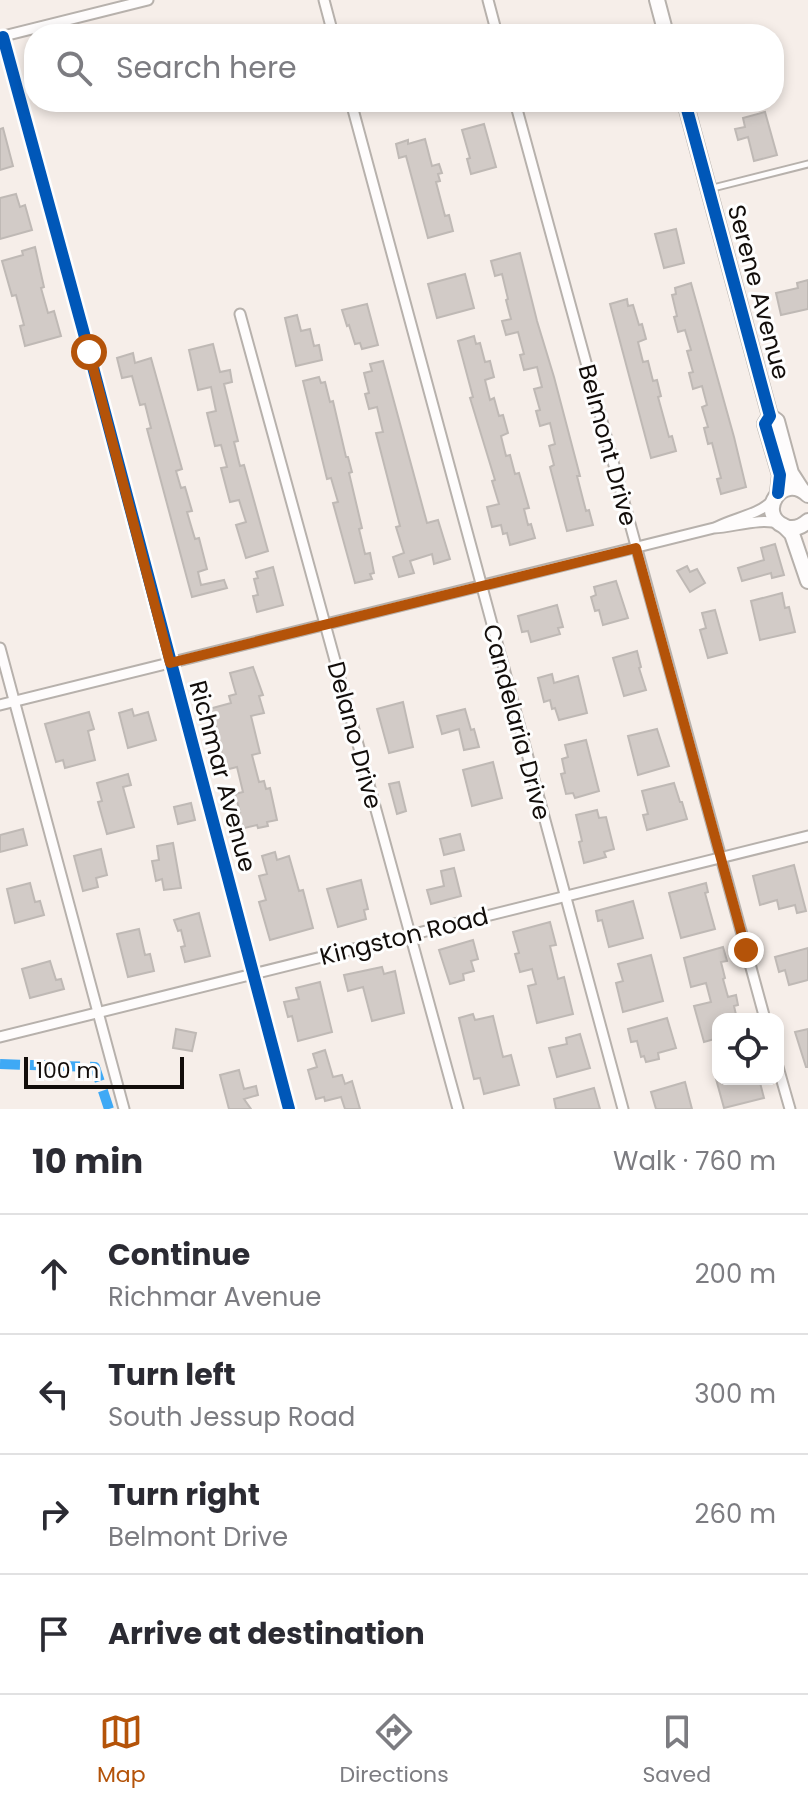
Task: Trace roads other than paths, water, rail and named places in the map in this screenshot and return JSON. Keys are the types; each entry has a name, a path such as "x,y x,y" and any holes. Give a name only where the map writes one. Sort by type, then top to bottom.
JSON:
{"street":[{"path":"53,24 148,0"},
{"path":"324,0 330,24"},
{"path":"488,0 494,24"},
{"path":"657,0 663,24"},
{"path":"1,37 24,31"},
{"name":"Richmar Avenue","path":"1,37 93,367 289,1109"},
{"name":"Candelaria Drive","path":"354,112 623,1109"},
{"name":"Belmont Drive","path":"518,112 763,1013"},
{"name":"Serene Avenue","path":"688,112 770,416 765,424 780,475 772,510 783,526"},
{"name":"Delano Drive","path":"240,314 458,1109"},
{"path":"770,416 777,421 791,473 806,492"},
{"path":"714,528 760,510 788,488 806,492"},
{"path":"0,705 714,528 764,521 798,527 808,523 808,537"},
{"path":"783,526 795,540 808,581"},
{"path":"0,648 124,1109"},
{"name":"Kingston Road","path":"0,1037 808,836"},
{"path":"783,1085 790,1109"}],"lane":[{"path":"708,190 808,164"}]}
